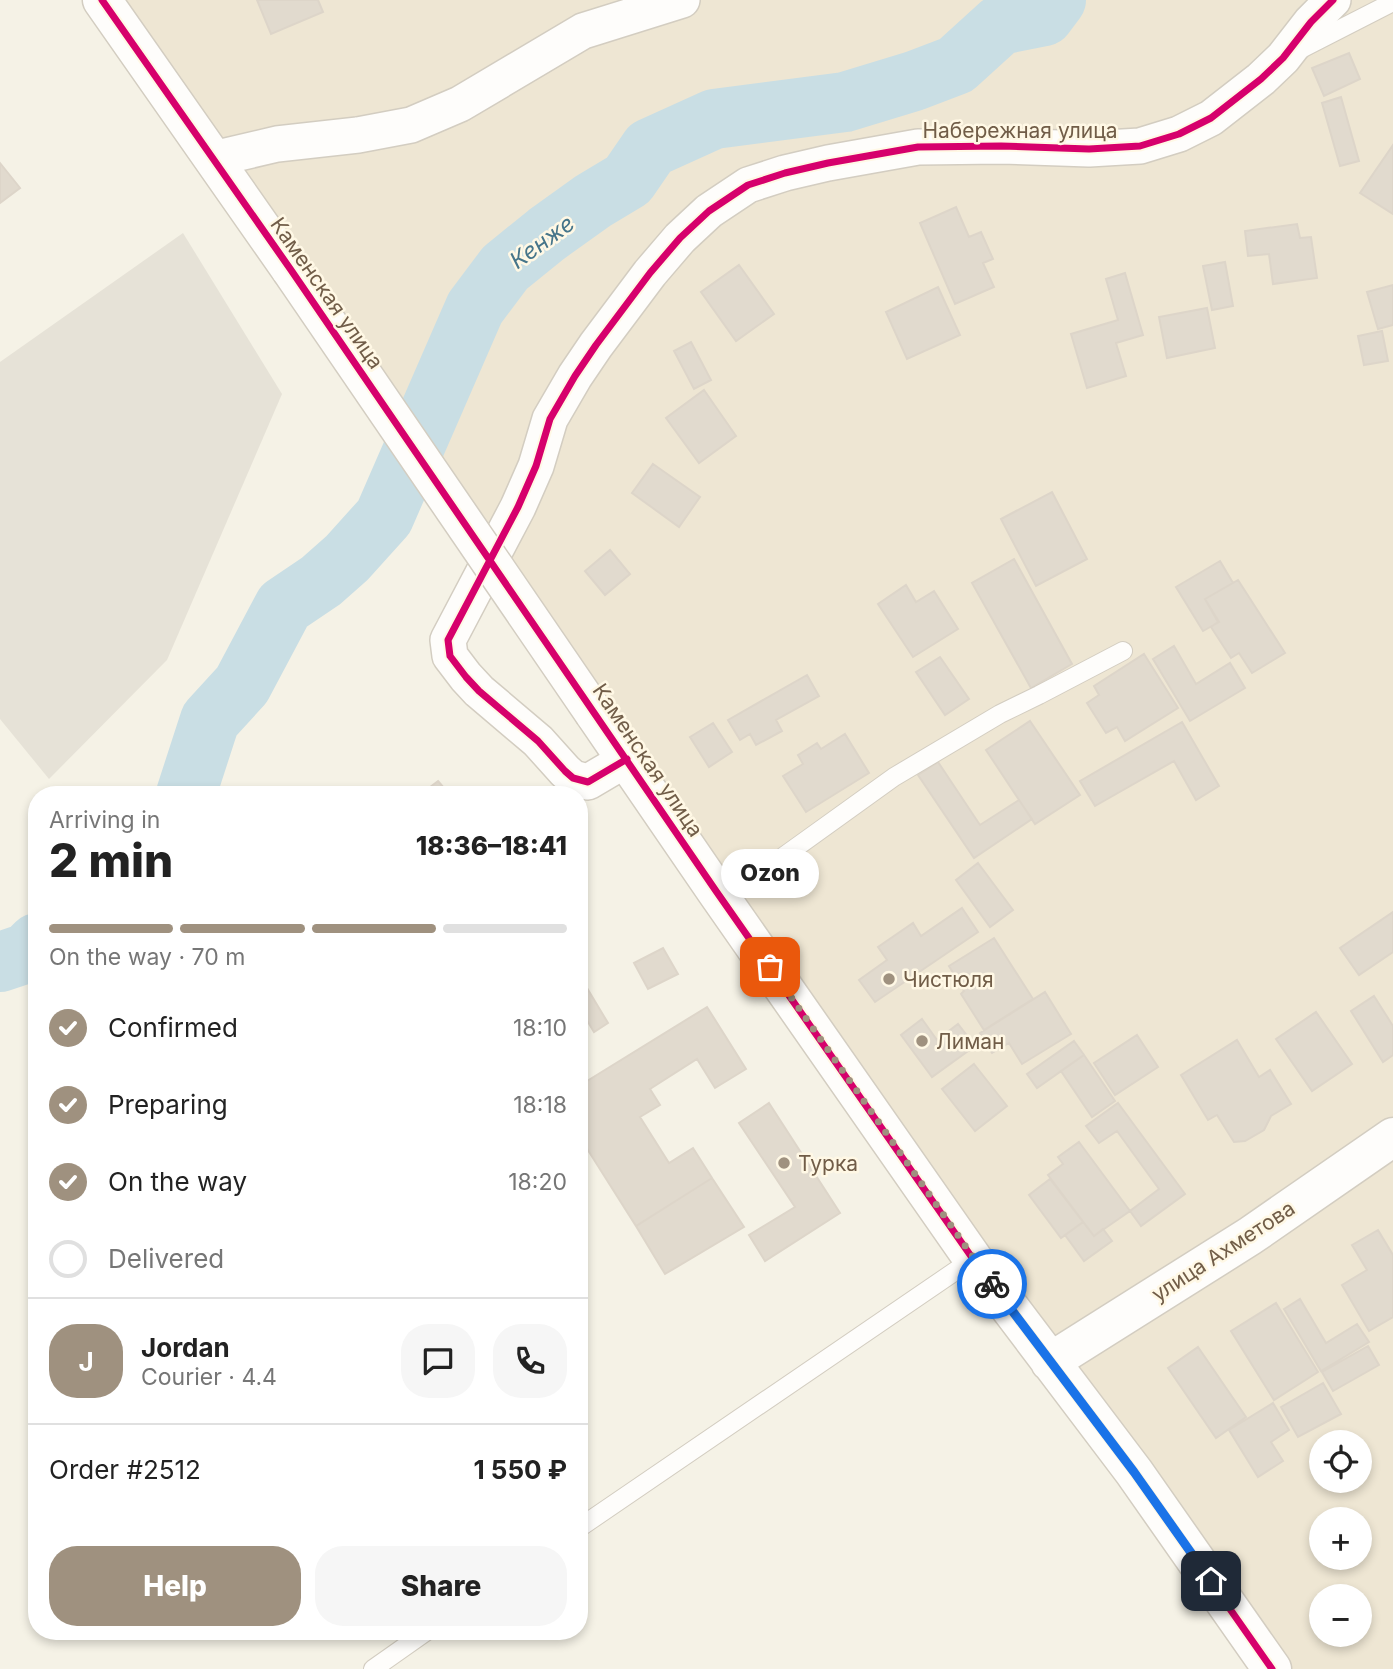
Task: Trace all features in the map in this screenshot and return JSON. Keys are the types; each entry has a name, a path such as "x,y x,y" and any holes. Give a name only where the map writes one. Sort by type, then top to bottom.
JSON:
{"street":[{"name":"Каменская улица","path":"102,0 973,1259 1134,1472 1272,1669"},
{"path":"213,159 277,144 358,135 411,125 460,104 594,19 682,0"},
{"name":"Набережная улица","path":"627,759 588,782 573,778 538,741 466,677 450,656 448,640 518,507 536,466 551,419 575,376 650,272 680,238 709,211 748,186 785,173 828,163 918,147 1089,149 1140,146 1179,134 1210,118 1261,79 1283,58 1311,22 1333,0"},
{"name":"улица Ахметова","path":"1050,1362 1250,1236 1393,1137"}],"lane":[{"path":"1283,58 1393,2"},
{"path":"723,900 894,777 1000,714 1123,651"},
{"path":"588,1522 973,1259"},
{"path":"373,1669 415,1640"}],"shaded area":[{"path":"102,0 1393,0 1393,1669 1272,1669"},
{"path":"183,233 282,394 167,660 49,779 0,719 0,362"}],"building":[{"path":"257,0 318,0 323,12 271,34"},
{"path":"1349,53 1360,79 1324,96 1312,68"},
{"path":"1341,97 1359,161 1340,166 1322,103"},
{"path":"1393,145 1393,214 1360,193"},
{"path":"0,163 20,188 0,203"},
{"path":"956,207 969,237 981,232 993,259 983,263 994,287 955,304 920,223"},
{"path":"1297,224 1300,238 1311,237 1317,278 1273,284 1269,254 1248,256 1245,231"},
{"path":"1225,262 1233,306 1212,310 1203,266"},
{"path":"739,265 774,314 736,341 701,292"},
{"path":"1125,273 1143,335 1116,343 1126,376 1087,388 1071,334 1118,320 1106,279"},
{"path":"1393,285 1393,325 1378,329 1367,292"},
{"path":"938,287 960,335 907,359 886,312"},
{"path":"1207,308 1215,348 1167,358 1159,317"},
{"path":"1382,331 1388,361 1364,365 1358,336"},
{"path":"691,342 711,380 694,389 674,351"},
{"path":"704,390 736,436 699,463 666,418"},
{"path":"653,464 700,497 679,527 632,493"},
{"path":"1052,492 1087,559 1036,586 1001,519"},
{"path":"610,550 630,574 605,595 585,571"},
{"path":"1014,559 1072,664 1031,688 972,583"},
{"path":"1220,561 1233,583 1205,599 1219,622 1203,631 1176,587"},
{"path":"1238,580 1285,653 1252,673 1239,653 1231,658 1211,627 1218,622 1205,599"},
{"path":"906,585 916,602 934,591 958,629 913,657 878,604"},
{"path":"1174,646 1196,684 1230,663 1245,688 1190,721 1153,659"},
{"path":"1144,654 1178,708 1125,741 1117,727 1106,733 1087,703 1099,695 1094,686"},
{"path":"940,657 969,699 945,715 916,672"},
{"path":"807,675 819,696 776,720 782,731 756,745 750,734 740,740 728,720"},
{"path":"1030,721 1080,795 1035,824 986,750"},
{"path":"1182,722 1219,786 1196,800 1174,761 1095,806 1080,781"},
{"path":"713,723 732,752 709,767 690,737"},
{"path":"845,734 869,773 806,812 783,776 803,764 798,755 817,743 821,749"},
{"path":"938,762 980,825 1019,800 1032,819 974,858 918,775"},
{"path":"978,863 1013,910 990,927 956,880"},
{"path":"962,908 978,932 875,1002 859,980 887,960 878,947 913,923 921,936"},
{"path":"1393,912 1393,952 1359,975 1340,948"},
{"path":"994,938 1033,999 984,1030 961,994 964,991 949,966"},
{"path":"663,948 678,974 648,989 634,963"},
{"path":"588,990 608,1023 594,1032 588,1022"},
{"path":"1045,992 1071,1034 1022,1064 1009,1043 992,1053 980,1033"},
{"path":"1374,996 1393,1026 1393,1055 1383,1062 1351,1011"},
{"path":"707,1007 746,1069 715,1088 697,1059 650,1089 660,1105 640,1117 669,1163 693,1148 712,1178 636,1226 588,1150 588,1080"},
{"path":"1316,1012 1352,1064 1312,1091 1276,1039"},
{"path":"922,1019 937,1040 958,1024 975,1046 932,1077 901,1035"},
{"path":"1137,1035 1158,1067 1115,1095 1094,1063"},
{"path":"1237,1040 1259,1077 1270,1070 1291,1104 1271,1116 1264,1130 1245,1141 1234,1142 1217,1115 1208,1120 1181,1075"},
{"path":"1074,1041 1084,1055 1037,1088 1027,1074"},
{"path":"1084,1055 1115,1101 1092,1117 1061,1071"},
{"path":"974,1064 1007,1106 975,1131 942,1089"},
{"path":"769,1103 840,1213 765,1261 749,1235 795,1207 739,1123"},
{"path":"1118,1103 1185,1194 1141,1226 1130,1211 1159,1189 1117,1131 1099,1143 1086,1126"},
{"path":"1079,1142 1130,1211 1094,1236 1048,1175 1063,1164 1058,1157"},
{"path":"712,1178 744,1227 665,1274 636,1226"},
{"path":"1050,1179 1083,1222 1061,1238 1029,1195"},
{"path":"1083,1222 1094,1236 1103,1229 1112,1241 1084,1261 1065,1235"},
{"path":"1378,1230 1393,1255 1393,1317 1369,1331 1342,1285 1367,1270 1352,1245"},
{"path":"1300,1299 1326,1343 1357,1324 1369,1342 1321,1371 1284,1309"},
{"path":"1276,1303 1318,1372 1274,1400 1231,1331"},
{"path":"1368,1346 1379,1365 1333,1391 1322,1372"},
{"path":"1198,1347 1246,1417 1216,1438 1168,1368"},
{"path":"1323,1383 1341,1414 1298,1437 1281,1407"},
{"path":"1273,1403 1289,1430 1271,1442 1283,1461 1258,1477 1229,1430"}],"waterway":[{"name":"Кенже","path":"189,786 210,720 242,685 284,606 321,581 347,558 384,517 475,308 505,268 593,201 628,180 650,148 714,119 845,102 914,81 956,65 1000,25 1044,16 1056,0"},
{"name":"Кенже","path":"0,962 28,952"}],"cycle path":[{"path":"102,0 973,1259 1134,1472 1272,1669"},
{"path":"627,759 588,782 573,778 538,741 466,677 450,656 448,640 518,507 536,466 550,419 596,345 680,238 709,211 748,185 828,163 918,147 1089,149 1140,146 1179,134 1211,118 1261,79 1283,58 1311,22 1333,0"}],"way so far":[{"path":"770,967 992,1284"}],"place":[{"name":"Ozon","path":"770,967"},
{"name":"Чистюля","path":"889,979"},
{"name":"Лиман","path":"922,1041"},
{"name":"Турка","path":"784,1163"}],"route":[{"path":"992,1284 1134,1472 1211,1581"}]}
